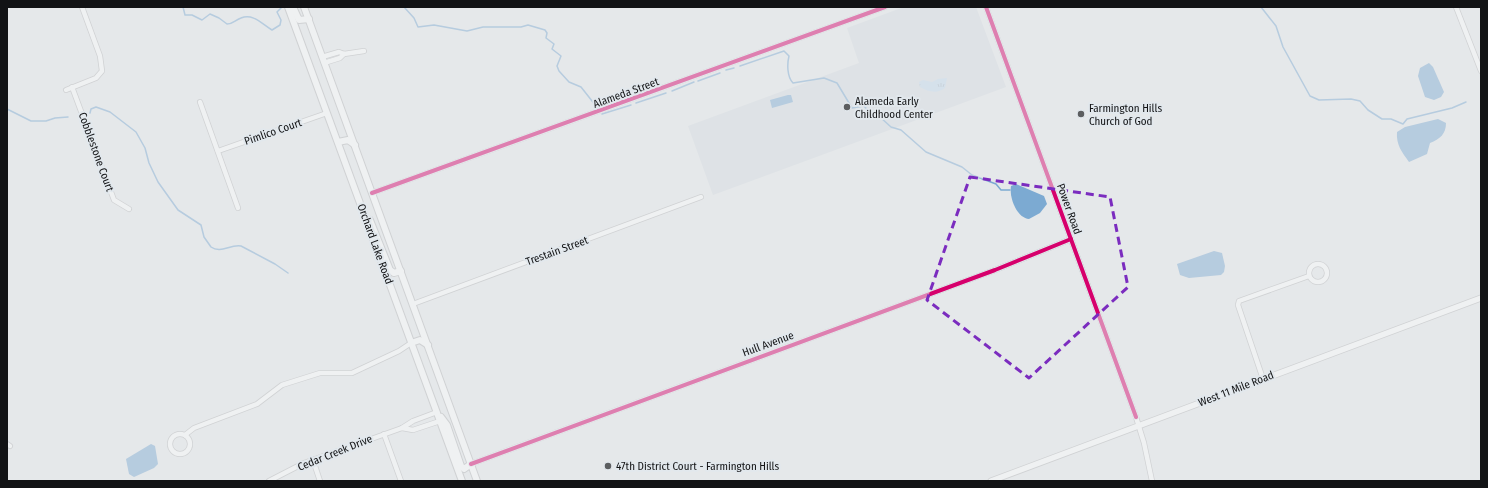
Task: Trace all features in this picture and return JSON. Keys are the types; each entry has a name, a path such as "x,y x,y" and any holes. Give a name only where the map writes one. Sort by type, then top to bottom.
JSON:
{"main road":[{"name":"Orchard Lake Road","path":"288,7 462,481"},
{"path":"293,7 299,20 308,19"},
{"name":"Orchard Lake Road","path":"304,7 477,481"},
{"path":"338,142 348,140 355,146"},
{"path":"364,212 375,230 390,270 394,273 400,271"},
{"path":"411,343 420,340 428,345"},
{"path":"436,410 446,425 461,466 464,469 471,464"}],"street":[{"path":"66,90 96,78 102,71 100,56 82,7"},
{"name":"Alameda Street","path":"372,193 885,7"},
{"name":"Power Road","path":"986,7 1139,426 1152,481"},
{"path":"1456,7 1481,71"},
{"path":"323,60 340,58 344,54 364,51"},
{"name":"Cobblestone Court","path":"72,87 114,200 129,209"},
{"path":"200,102 238,208"},
{"name":"Pimlico Court","path":"218,151 327,113"},
{"name":"Trestain Street","path":"413,304 701,197"},
{"name":"Hull Avenue","path":"471,464 995,270 1071,240"},
{"path":"1315,264 1323,265 1327,270 1327,276 1323,281 1313,281 1309,276 1310,267 1315,264"},
{"path":"1263,379 1238,305 1239,301 1309,276"},
{"name":"West 11 Mile Road","path":"991,481 1481,298"},
{"path":"185,435 190,444 188,450 182,453 175,452 171,448 171,439 179,434 185,435 194,428 257,404 282,385 320,373 352,372 400,351 411,343"},
{"name":"Cedar Creek Drive","path":"269,481 313,460 402,428 436,410"},
{"name":"Cedar Creek Drive","path":"402,428 413,430 440,421"},
{"path":"384,434 401,481"},
{"path":"313,460 320,481"}],"highlighted area":[{"path":"970,177 1110,197 1128,287 1029,378 927,300"}],"shaded area":[{"name":"Alameda Early Childhood Center","path":"904,7 976,7 1006,87 713,195 688,126 859,63 847,28"}],"green space":[{"path":"947,78 945,88 936,92 920,87 919,82 923,80 932,82 938,79"}],"water":[{"path":"1429,63 1433,67 1444,92 1441,97 1434,100 1425,97 1418,76 1420,68"},
{"path":"791,95 793,102 772,108 770,100"},
{"path":"1438,119 1446,123 1444,133 1437,140 1430,143 1427,154 1409,162 1399,145 1397,132 1405,127"},
{"path":"1016,184 1044,196 1047,204 1040,213 1029,219 1021,215 1015,207 1011,196 1011,186"},
{"path":"1214,251 1222,253 1225,266 1224,272 1221,275 1189,278 1180,275 1177,264"},
{"path":"151,444 155,446 158,464 154,468 134,477 129,474 126,459"}],"waterway":[{"path":"144,7 149,7"},
{"path":"183,7 185,15 192,15 202,20 210,14 227,24 241,18 250,17 272,30 280,25 281,20 277,12 281,8"},
{"path":"404,7 414,18 418,27 434,25 467,31 483,27 521,27 528,25 545,30 547,33 546,38 554,44 552,49 561,56 557,66 559,71 569,82 581,87 596,106"},
{"path":"1261,7 1276,26 1283,47 1310,96 1319,100 1351,99 1360,101 1368,110 1382,119 1391,119 1403,124 1407,119 1452,108 1466,102"},
{"path":"740,66 784,51 789,56 788,70 793,83 824,78 837,83 852,108 864,106 873,116 880,117 891,127 901,130 926,152 962,167 972,175 996,184 1001,190 1010,190"},
{"path":"726,70 734,68"},
{"path":"698,81 720,73"},
{"path":"672,91 694,82"},
{"path":"636,103 666,93"},
{"path":"602,114 631,105"},
{"path":"90,113 91,109 96,107 110,112 136,132 145,148 149,163 158,182 178,210 201,225 204,237 211,247 218,250 233,246 241,246 275,264 288,273"},
{"path":"7,109 31,121 46,121 55,118 68,117"}],"cycle path":[{"path":"372,193 885,7"},
{"path":"986,7 1136,417"},
{"path":"471,464 995,270 1071,239"}],"place":[{"name":"Alameda Early Childhood Center","path":"847,107"},
{"name":"Farmington Hills Church of God","path":"1081,114"},
{"name":"47th District Court - Farmington Hills","path":"608,466"}]}
